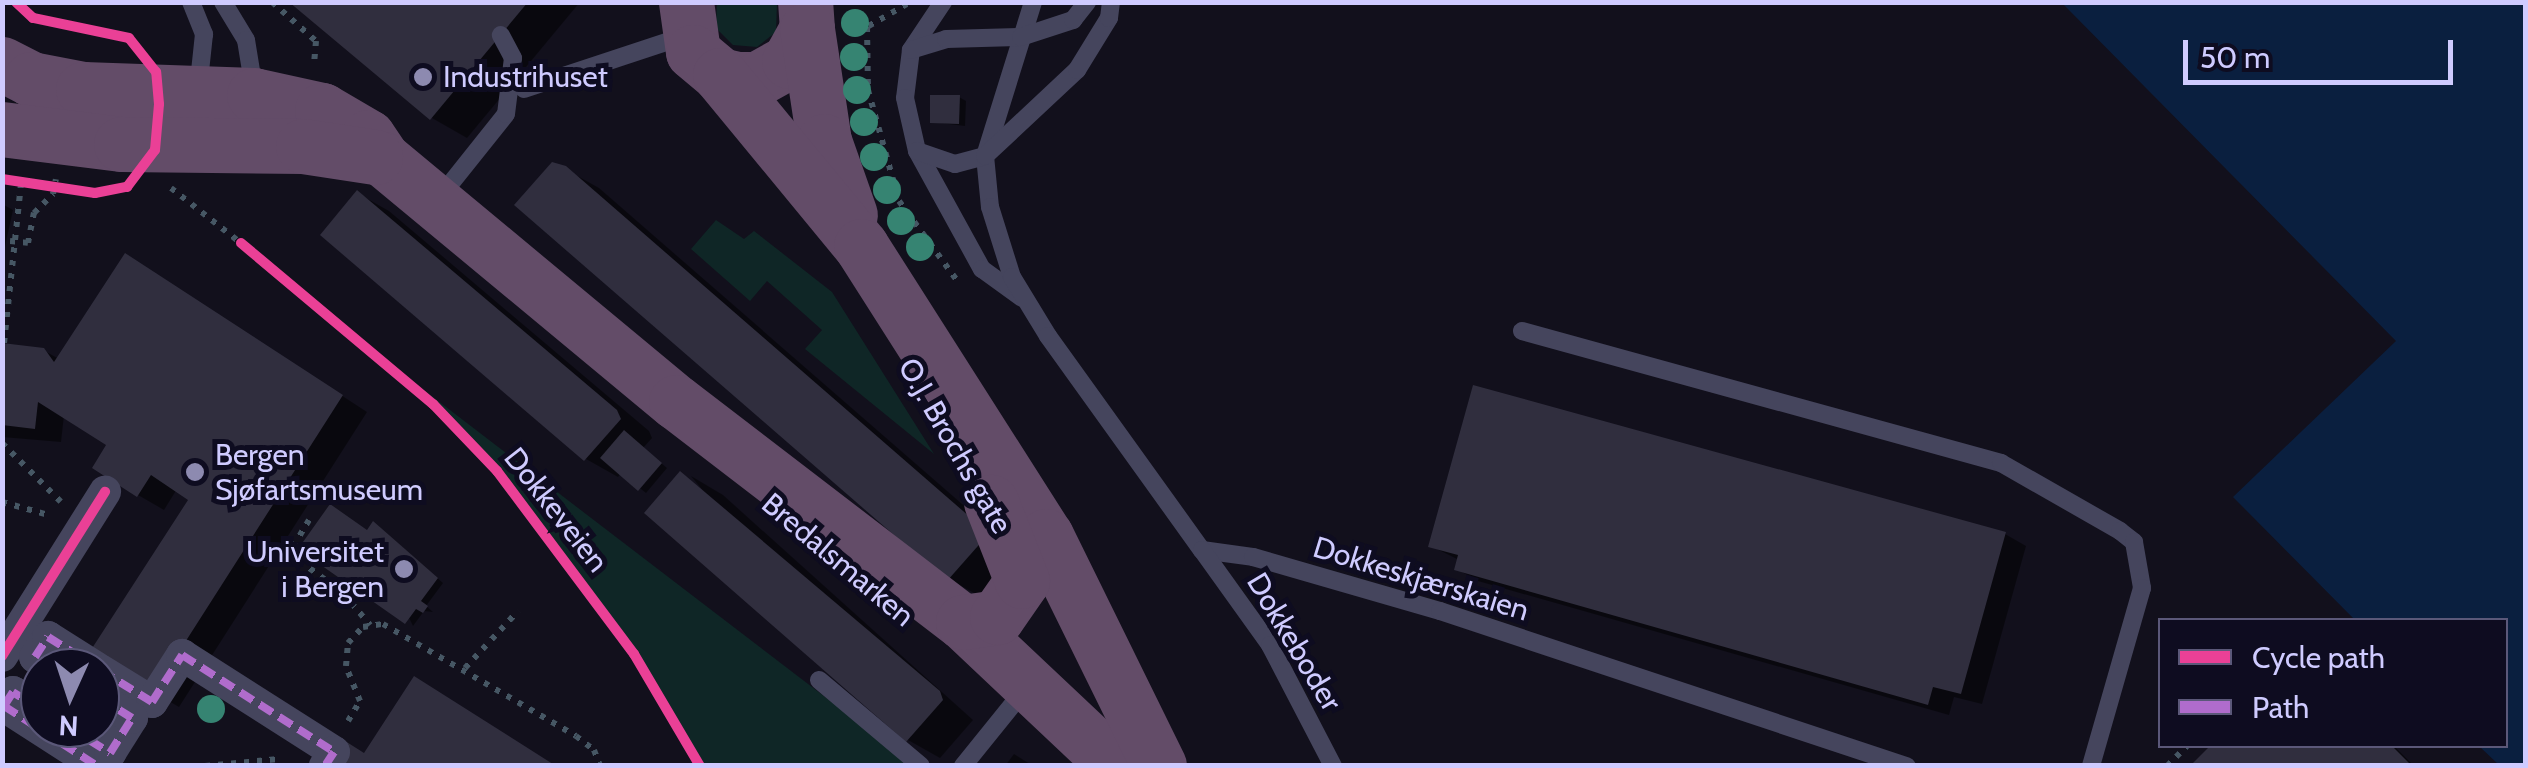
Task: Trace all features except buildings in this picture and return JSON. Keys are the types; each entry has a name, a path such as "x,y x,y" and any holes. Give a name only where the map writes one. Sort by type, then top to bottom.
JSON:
{"highway":[{"path":"685,29 756,79 774,72 800,46 806,16"},
{"name":"O.J. Brochs gate","path":"806,16 824,142 875,269 897,347 990,502 1020,567 1012,603 997,617 963,622"},
{"name":"O.J. Brochs gate","path":"685,29 875,269 1083,606 1159,766"},
{"path":"2,64 31,79 225,115"},
{"name":"Bredalsmarken","path":"225,115 322,110 368,137 382,159 676,402 963,622 1025,688"},
{"path":"2,129 121,144 225,115"},
{"name":"Bredalsmarken","path":"676,402 771,508 1025,688"},
{"name":"O.J. Brochs gate","path":"1000,466 1044,580 1025,688"},
{"path":"1025,688 1064,675 1083,606"},
{"path":"1025,688 1082,766"},
{"path":"1025,688 1116,766"}],"street":[{"path":"2,656 105,492"},
{"path":"41,648 48,637 66,648"},
{"path":"120,682 152,702 182,654 328,758"},
{"path":"20,696 13,692 4,706 20,716"},
{"path":"120,710 132,718 120,737"},
{"path":"68,748 96,766"}],"lane":[{"path":"191,2 204,34 225,115"},
{"path":"223,2 246,40 225,115"},
{"path":"942,2 910,50 905,98 917,151 982,269 1030,304"},
{"path":"1033,2 986,156 990,207 1012,277 1107,423 1202,550"},
{"path":"910,50 946,39 1021,38 1072,20 1087,2"},
{"path":"917,151 954,164 986,156 1077,70 1109,18 1111,2"},
{"path":"524,89 685,29"},
{"path":"435,202 506,114 514,58 501,36"},
{"path":"1522,331 2001,463 2120,530 2134,542 2142,588 2090,766"},
{"name":"Dokkeboder","path":"1202,550 1270,645 1332,766"},
{"name":"Dokkeskjærskaien","path":"1202,550 1254,557 1440,611 1907,766"},
{"path":"820,680 921,766"},
{"path":"963,766 1025,688"}],"path":[{"path":"272,2 316,41 312,80"},
{"path":"58,173 75,174"},
{"path":"2,180 73,191"},
{"path":"164,183 255,254"},
{"path":"4,343 10,241 21,184"},
{"path":"10,241 28,243 34,213 53,194"},
{"path":"2,443 84,526"},
{"path":"2,502 45,514"},
{"path":"309,520 289,552 343,593 371,626"},
{"path":"464,668 518,611"},
{"path":"205,766 328,758 360,700 346,666 348,644 371,626 383,624 576,736 594,750 600,766"},
{"path":"2167,766 2185,748"}],"green space":[{"path":"717,3 777,3 776,32 757,47 733,45 716,28"},
{"path":"716,220 744,239 754,231 832,292 934,454 805,349 822,330 767,281 750,301 691,249"},
{"path":"386,361 914,765 700,765 634,654 523,502"}],"water":[{"path":"2062,3 2525,3 2525,765 2499,765 2481,748 2508,748 2508,618 2353,618 2233,497 2396,341"}],"marked path":[{"path":"41,648 48,637 65,648"},
{"path":"120,682 152,702 182,655 334,752 325,766"},
{"path":"20,696 13,692 4,706 20,716"},
{"path":"120,710 132,718 120,737"},
{"path":"69,748 97,766"},
{"path":"102,748 110,753 113,748"}],"cycle path":[{"path":"2,179 95,193 127,187 155,150 159,104 156,72 129,38 33,18 16,2"},
{"name":"Dokkeveien","path":"241,243 433,404 497,471 634,654 700,766"},
{"path":"2,656 105,492"}],"place":[{"name":"Industrihuset","path":"423,77"},
{"name":"Bergen Sjøfartsmuseum","path":"195,472"},
{"name":"Universitet i Bergen","path":"404,569"}]}
